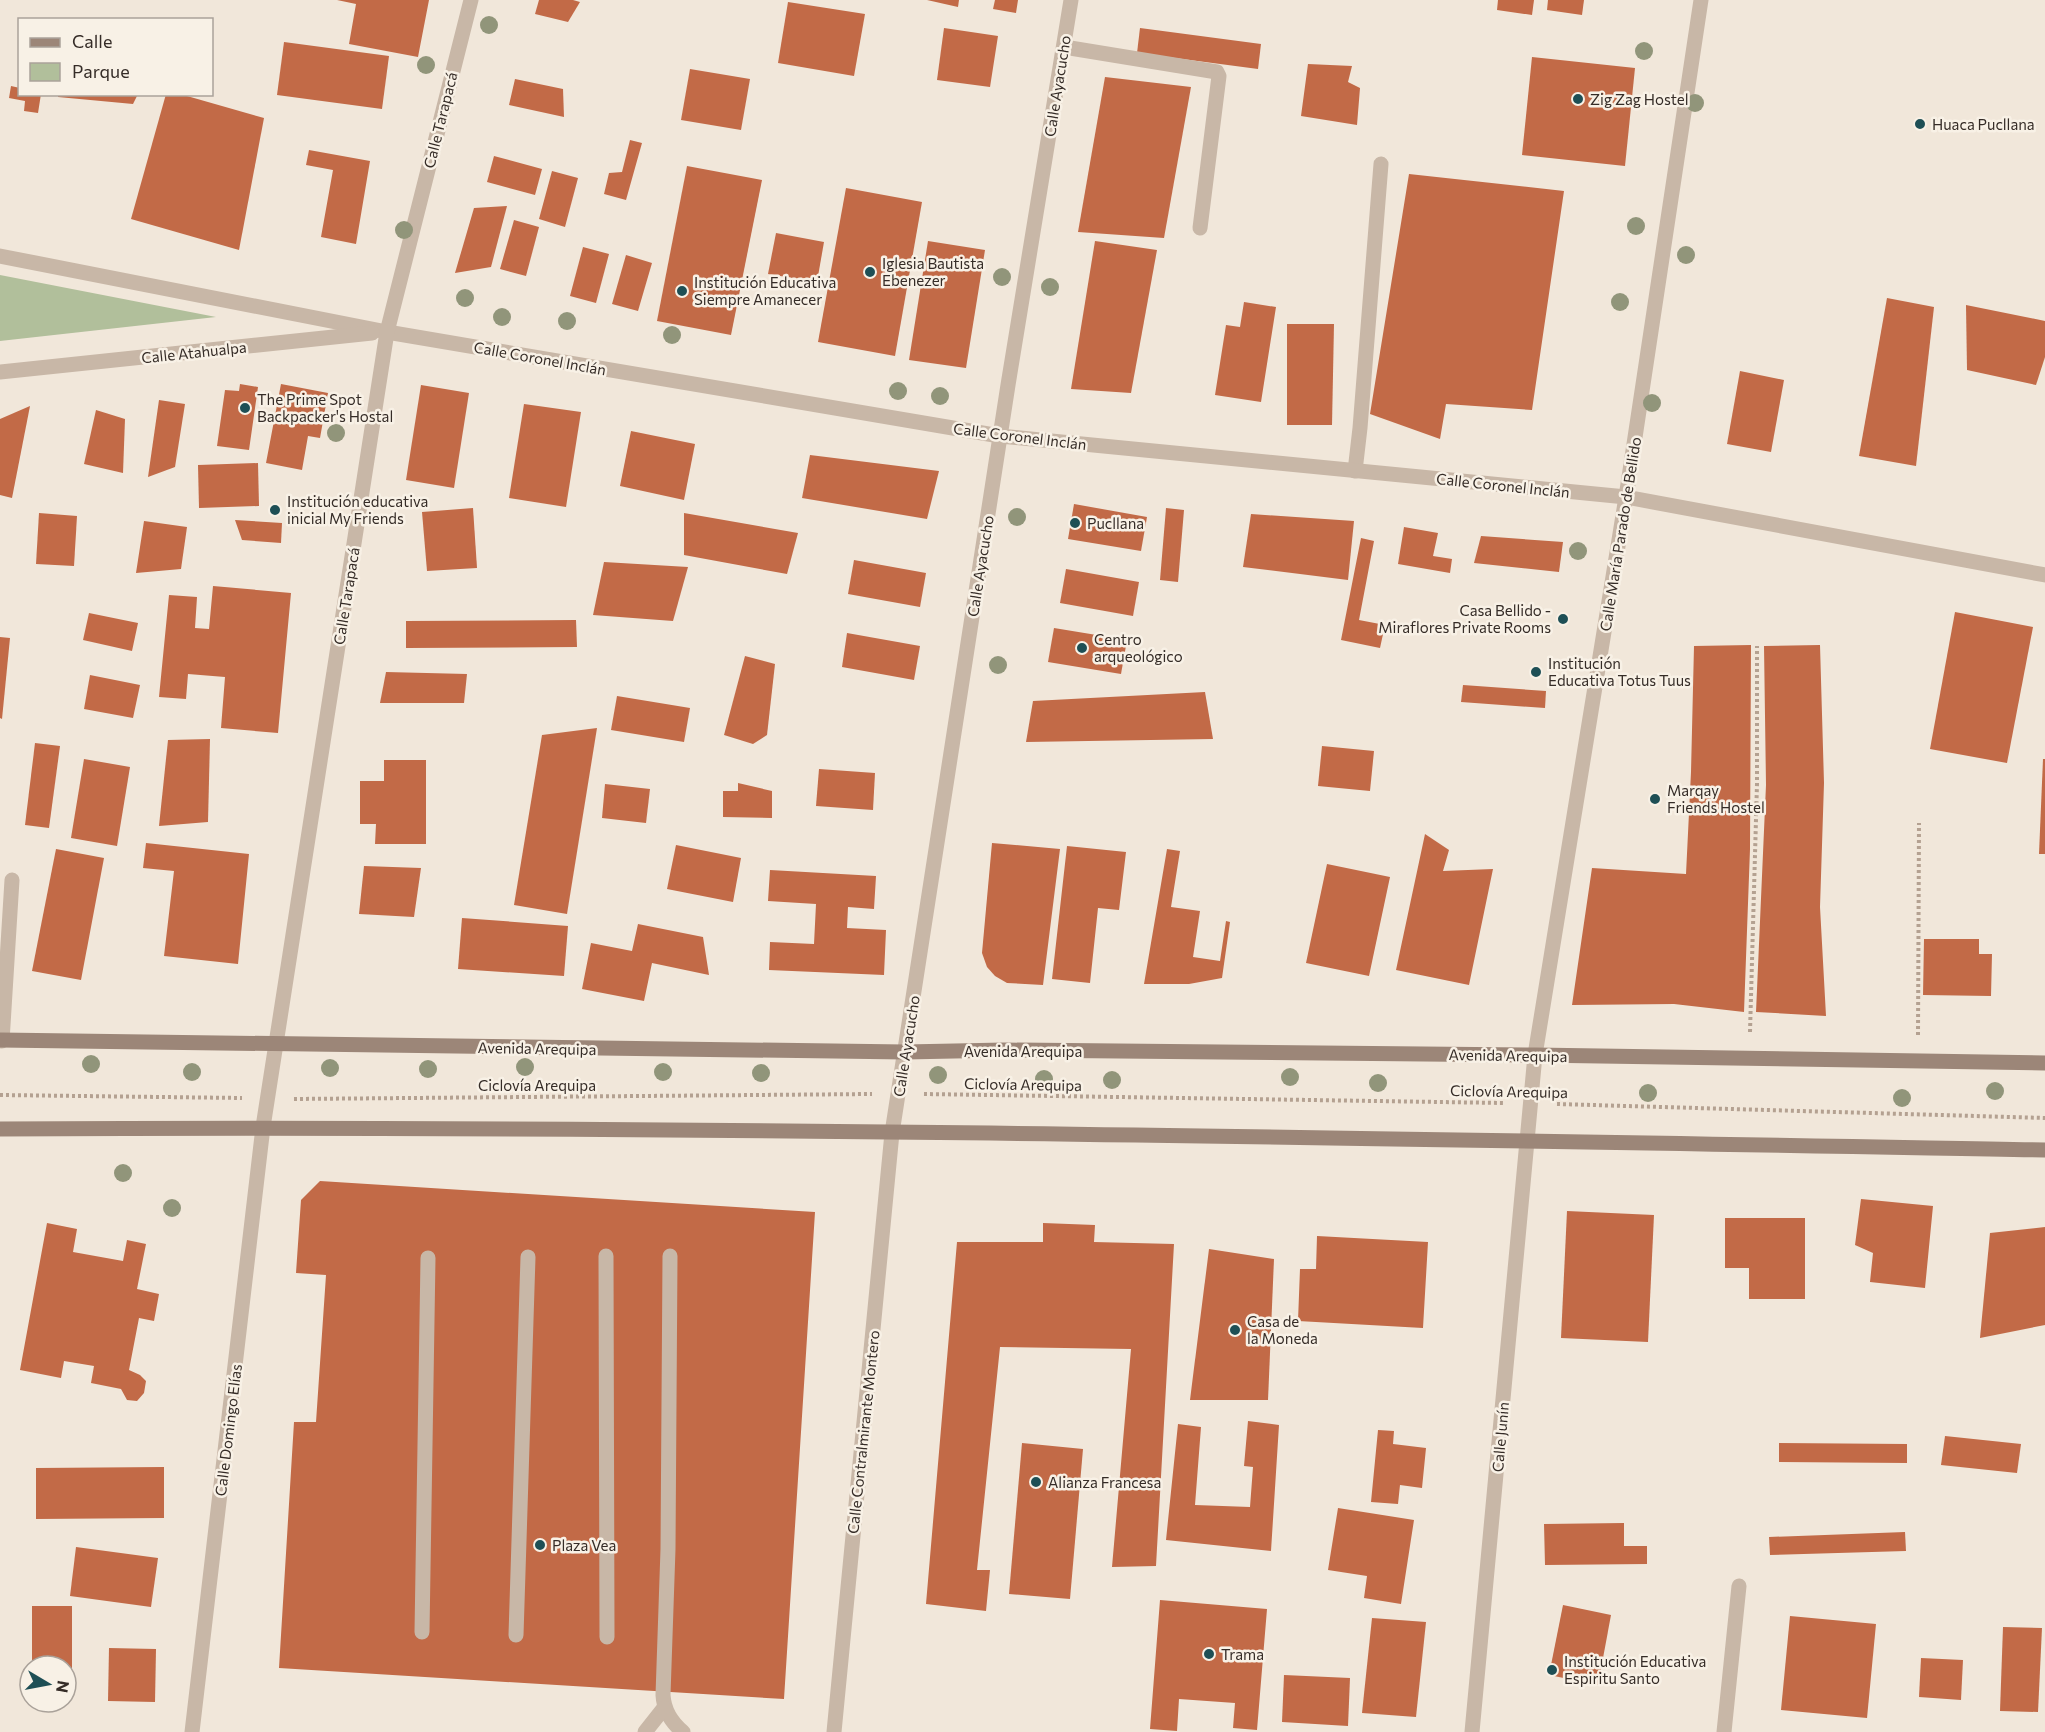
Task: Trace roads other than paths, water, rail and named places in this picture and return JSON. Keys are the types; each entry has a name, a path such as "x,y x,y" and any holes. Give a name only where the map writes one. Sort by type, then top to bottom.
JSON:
{"main road":[{"name":"Avenida Arequipa","path":"1,1041 905,1052 1004,1050 1535,1054 2045,1063"},
{"path":"0,1129 263,1127 892,1133 2045,1150"}],"street":[{"name":"Calle Tarapacá","path":"263,1127 387,332 471,0"},
{"name":"Calle Ayacucho","path":"892,1133 1000,436 1071,0"},
{"name":"Calle María Parado de Bellido","path":"1531,1104 1535,1054 1626,498 1701,0"},
{"path":"1064,47 1217,72 1219,76 1200,228"},
{"path":"1355,471 1381,164"},
{"name":"Calle Coronel Inclán","path":"0,256 387,332 1000,436 1626,498 2045,575"},
{"name":"Calle Atahualpa","path":"0,372 387,332"},
{"path":"1,1041 12,880"},
{"name":"Calle Junín","path":"1472,1732 1531,1104"},
{"name":"Calle Domingo Elías","path":"192,1732 263,1127"},
{"name":"Calle Contralmirante Montero","path":"834,1732 892,1133"},
{"path":"606,1256 607,1637"},
{"path":"670,1256 668,1549 663,1695 664,1708 675,1725 683,1732"},
{"path":"516,1635 528,1257"},
{"path":"422,1632 428,1258"},
{"path":"1724,1732 1739,1586"},
{"path":"645,1732 664,1708"}],"place":[{"name":"Zig Zag Hostel","path":"1578,99"},
{"name":"Huaca Pucllana","path":"1920,124"},
{"name":"Iglesia Bautista Ebenezer","path":"870,272"},
{"name":"Institución Educativa Siempre Amanecer","path":"682,291"},
{"name":"The Prime Spot Backpacker's Hostal","path":"245,408"},
{"name":"Institución educativa inicial My Friends","path":"275,510"},
{"name":"Pucllana","path":"1075,523"},
{"name":"Casa Bellido - Miraflores Private Rooms","path":"1563,619"},
{"name":"Centro arqueológico","path":"1082,648"},
{"name":"Institución Educativa Totus Tuus","path":"1536,672"},
{"name":"Marqay Friends Hostel","path":"1655,799"},
{"name":"Casa de la Moneda","path":"1235,1330"},
{"name":"Alianza Francesa","path":"1036,1482"},
{"name":"Plaza Vea","path":"540,1545"},
{"name":"Trama","path":"1209,1654"},
{"name":"Institución Educativa Espiritu Santo","path":"1552,1670"}]}
